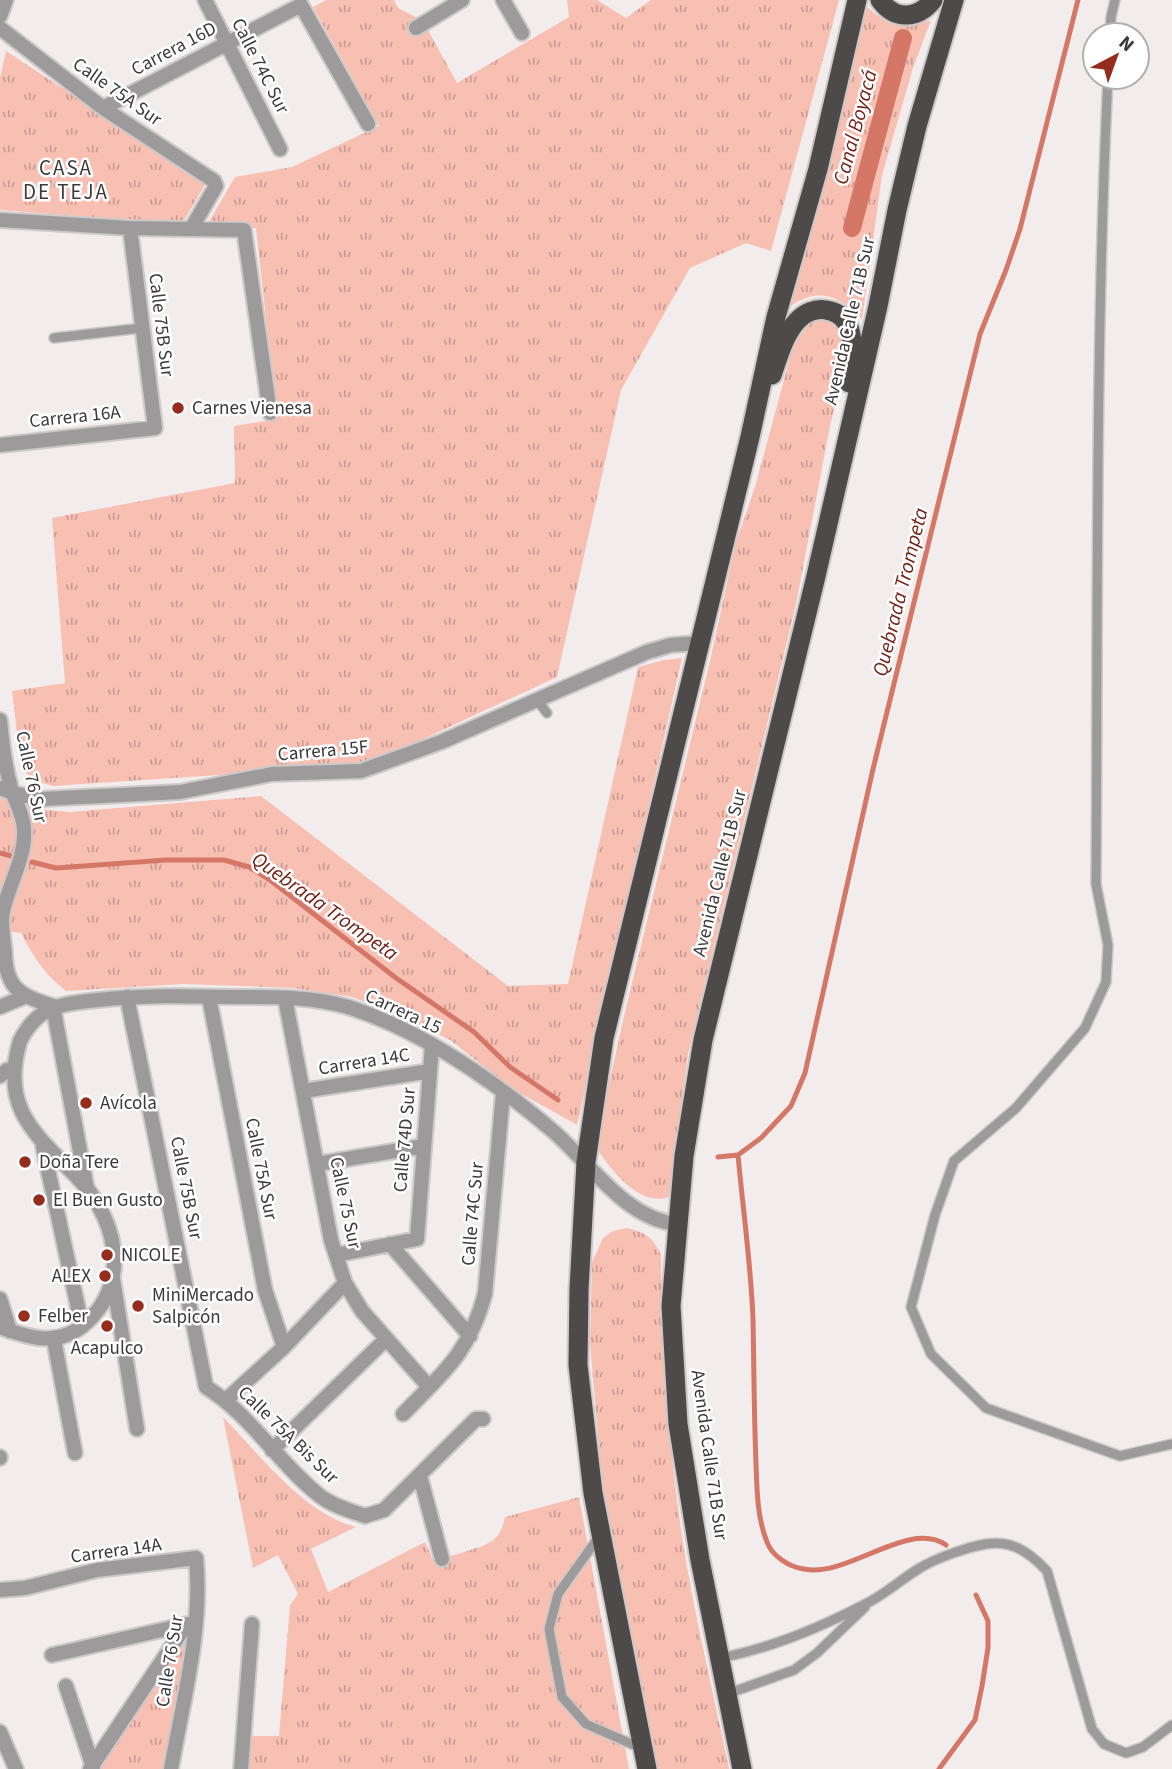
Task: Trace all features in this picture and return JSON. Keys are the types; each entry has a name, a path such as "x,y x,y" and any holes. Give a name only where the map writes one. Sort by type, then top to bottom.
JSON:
{"highway":[{"path":"646,1769 601,1533 578,1365 586,1162 604,1038 750,437 778,306 818,169 857,0"},
{"path":"880,0 891,12 909,16 926,9 933,0"},
{"name":"Avenida Calle 71B Sur","path":"741,1769 686,1484 678,1424 671,1306 689,1118 704,1040 816,576 917,126 954,0"},
{"path":"750,437 792,328 809,312 817,309 834,312 846,321 852,331 853,344 838,475"}],"street":[{"path":"0,16 6,0"},
{"name":"Calle 74C Sur","path":"205,0 280,149"},
{"path":"416,28 462,0"},
{"path":"503,0 522,33"},
{"name":"Carrera 16D","path":"103,108 301,5 368,124"},
{"name":"Calle 75A Sur","path":"0,28 103,108 216,183 191,229"},
{"path":"0,220 130,228 244,230 271,413"},
{"name":"Calle 75B Sur","path":"130,228 155,428"},
{"name":"Carrera 16A","path":"0,445 155,428"},
{"name":"Carrera 15F","path":"6,791 42,799 180,792 272,774 361,771 442,742 647,652 671,645 699,643"},
{"name":"Calle 76 Sur","path":"0,720 6,791 22,814 24,831 21,854 4,911 4,965 13,987 24,997"},
{"path":"0,1007 24,997 53,1006"},
{"name":"Calle 75B Sur","path":"127,997 206,1387"},
{"name":"Carrera 15","path":"53,1006 127,997 209,997 285,998 348,1007 432,1045 503,1093 551,1130 637,1211 655,1220 677,1224"},
{"name":"Calle 75A Sur","path":"209,997 265,1290 284,1347"},
{"name":"Calle 75 Sur","path":"285,998 336,1255 345,1283 362,1311 429,1387"},
{"path":"53,1006 27,1028 4,1073 10,1097 25,1126 43,1147 77,1177 106,1221 112,1239 113,1279 138,1429"},
{"path":"53,1006 87,1189"},
{"name":"Calle 74D Sur","path":"390,1244 417,1239 432,1045"},
{"name":"Carrera 14C","path":"303,1091 430,1071"},
{"name":"Calle 74C Sur","path":"403,1414 454,1362 470,1336 485,1294 503,1093"},
{"path":"317,1164 424,1146"},
{"path":"43,1147 82,1326"},
{"path":"336,1255 390,1244 470,1336"},
{"path":"0,1300 5,1329 43,1340 54,1340 82,1326 101,1305 113,1279"},
{"path":"226,1400 284,1347 345,1283"},
{"path":"272,1450 386,1339"},
{"path":"54,1340 75,1453"},
{"name":"Calle 75A Bis Sur","path":"206,1387 226,1400 272,1450 321,1497 332,1503 365,1516 384,1510 420,1476"},
{"path":"442,1559 420,1476 476,1419 483,1419"},
{"name":"Calle 76 Sur","path":"171,1769 191,1623 199,1587 196,1558"},
{"name":"Carrera 14A","path":"0,1590 25,1588 96,1570 196,1558"},
{"path":"52,1655 191,1623"},
{"path":"91,1768 191,1623"},
{"path":"241,1769 252,1624"},
{"path":"66,1686 91,1768"},
{"path":"0,1732 16,1769"}],"lane":[{"path":"1111,21 1115,0"},
{"path":"1107,91 1103,179 1098,477 1096,870 1096,884 1108,945 1106,982 1085,1028 1016,1108 954,1161 935,1215 911,1307 931,1354 986,1408 1121,1456 1172,1444"},
{"path":"54,338 142,328"},
{"path":"537,700 547,713"},
{"path":"601,1533 558,1594 549,1629 562,1697 586,1724 643,1749"},
{"path":"720,1658 771,1646 872,1600 938,1559 987,1544 1011,1545 1031,1553 1047,1571 1092,1729 1104,1744 1126,1753 1143,1747 1172,1725"},
{"path":"727,1694 794,1670 817,1653 872,1600"}],"green space":[{"path":"326,0 394,0 398,8 423,21 457,83 569,17 567,0 597,0 626,18 651,0 839,0 771,251 746,243 690,268 621,390 557,677 380,759 338,767 53,786 43,783 31,777 21,766 12,691 65,683 52,518 235,483 234,426 277,419 256,228 207,225 235,177 292,167 379,126 313,7"},
{"path":"867,7 882,19 896,25 912,25 931,20 913,68 882,175 862,319 844,304 828,296 810,297 789,307"},
{"path":"6,51 206,183 182,224 0,210 0,78"},
{"path":"824,319 835,324 842,332 846,359 830,426 796,604 688,1054 669,1197 658,1199 638,1193 629,1186 599,1152 606,1098 736,542 755,487 794,343 813,320"},
{"path":"682,658 577,1125 513,1089 450,1040 403,1017 352,997 294,988 184,984 66,991 40,965 21,933 0,930 0,798 47,810 70,812 261,796 508,986 568,984 638,667"},
{"path":"626,1228 648,1236 661,1255 664,1365 679,1512 694,1604 729,1769 655,1769 604,1506 590,1343 592,1262 603,1238 613,1231"},
{"path":"223,1417 300,1496 337,1520 356,1527 311,1549 328,1592 425,1542 433,1560 463,1552 495,1539 501,1531 505,1517 579,1497 629,1769 247,1769 250,1736 279,1736 290,1605 298,1594 278,1555 253,1568"},
{"path":"178,1637 187,1643 175,1769 94,1769"}],"waterway":[{"name":"Quebrada Trompeta","path":"718,1157 738,1155 761,1138 791,1106 805,1073 873,769 980,334 1020,229 1078,0"},
{"name":"Canal Boyacá","path":"852,228 903,38"},
{"name":"Quebrada Trompeta","path":"0,853 11,856"},
{"name":"Quebrada Trompeta","path":"32,862 56,868 166,860 224,860 249,867 270,880 396,978 474,1032 510,1067 558,1100"},
{"path":"738,1155 752,1299 757,1493 761,1523 769,1547 782,1560 793,1566 821,1569 914,1539 931,1539 946,1545"},
{"path":"939,1769 975,1720 988,1648 988,1621 976,1595"}],"place":[{"name":"Carnes Vienesa","path":"178,408"},
{"name":"Avícola","path":"86,1103"},
{"name":"Doña Tere","path":"25,1162"},
{"name":"El Buen Gusto","path":"39,1200"},
{"name":"NICOLE","path":"107,1255"},
{"name":"ALEX","path":"105,1276"},
{"name":"MiniMercado Salpicón","path":"138,1306"},
{"name":"Felber","path":"24,1316"},
{"name":"Acapulco","path":"107,1326"}],"district":[{"name":"CASA DE TEJA","path":"66,180"}]}
